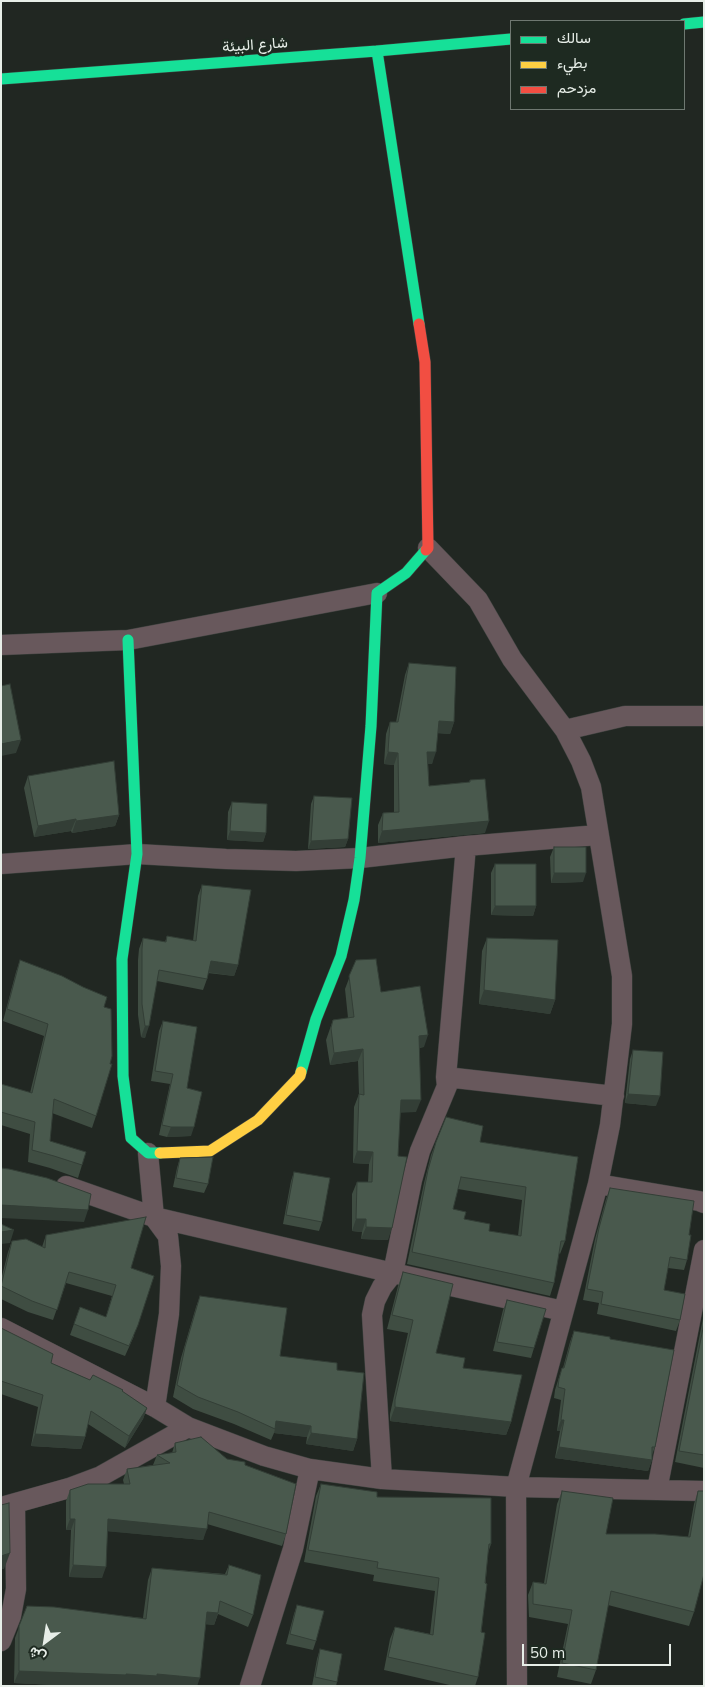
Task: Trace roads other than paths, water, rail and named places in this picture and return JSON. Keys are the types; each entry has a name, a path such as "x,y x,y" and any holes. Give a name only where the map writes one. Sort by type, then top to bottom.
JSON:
{"street":[{"path":"685,24 704,22"},
{"name":"شارع البيئة","path":"1,79 510,39"},
{"path":"1,645 128,640 377,593 406,573 428,548 425,362 377,51"},
{"path":"428,548 478,600 512,659 565,730 581,761 591,786 622,976 622,1024 614,1096 598,1184 516,1487 517,1686"},
{"path":"148,1153 210,1151 258,1120 300,1076 316,1019 341,956 354,900 360,858 371,726 377,593"},
{"path":"128,640 137,854 122,959 123,1076 131,1138 148,1153 154,1216 168,1236 171,1266 169,1314 155,1407"},
{"path":"565,730 625,716 704,716"},
{"path":"1,864 137,854 296,861 360,858 466,846 598,835"},
{"path":"382,1479 372,1315 375,1301 382,1287 393,1273 412,1180 423,1142 447,1086 446,1076 466,846"},
{"path":"446,1076 614,1096"},
{"path":"46,1179 154,1216 563,1311"},
{"path":"598,1184 704,1203"},
{"path":"657,1490 704,1250"},
{"path":"1,1328 155,1407 188,1427 264,1456 310,1469 382,1479 516,1487 704,1492"},
{"path":"1,1641 11,1616 16,1589 8,1505 68,1488 100,1476 188,1427"},
{"path":"250,1686 293,1550 310,1469"}]}
